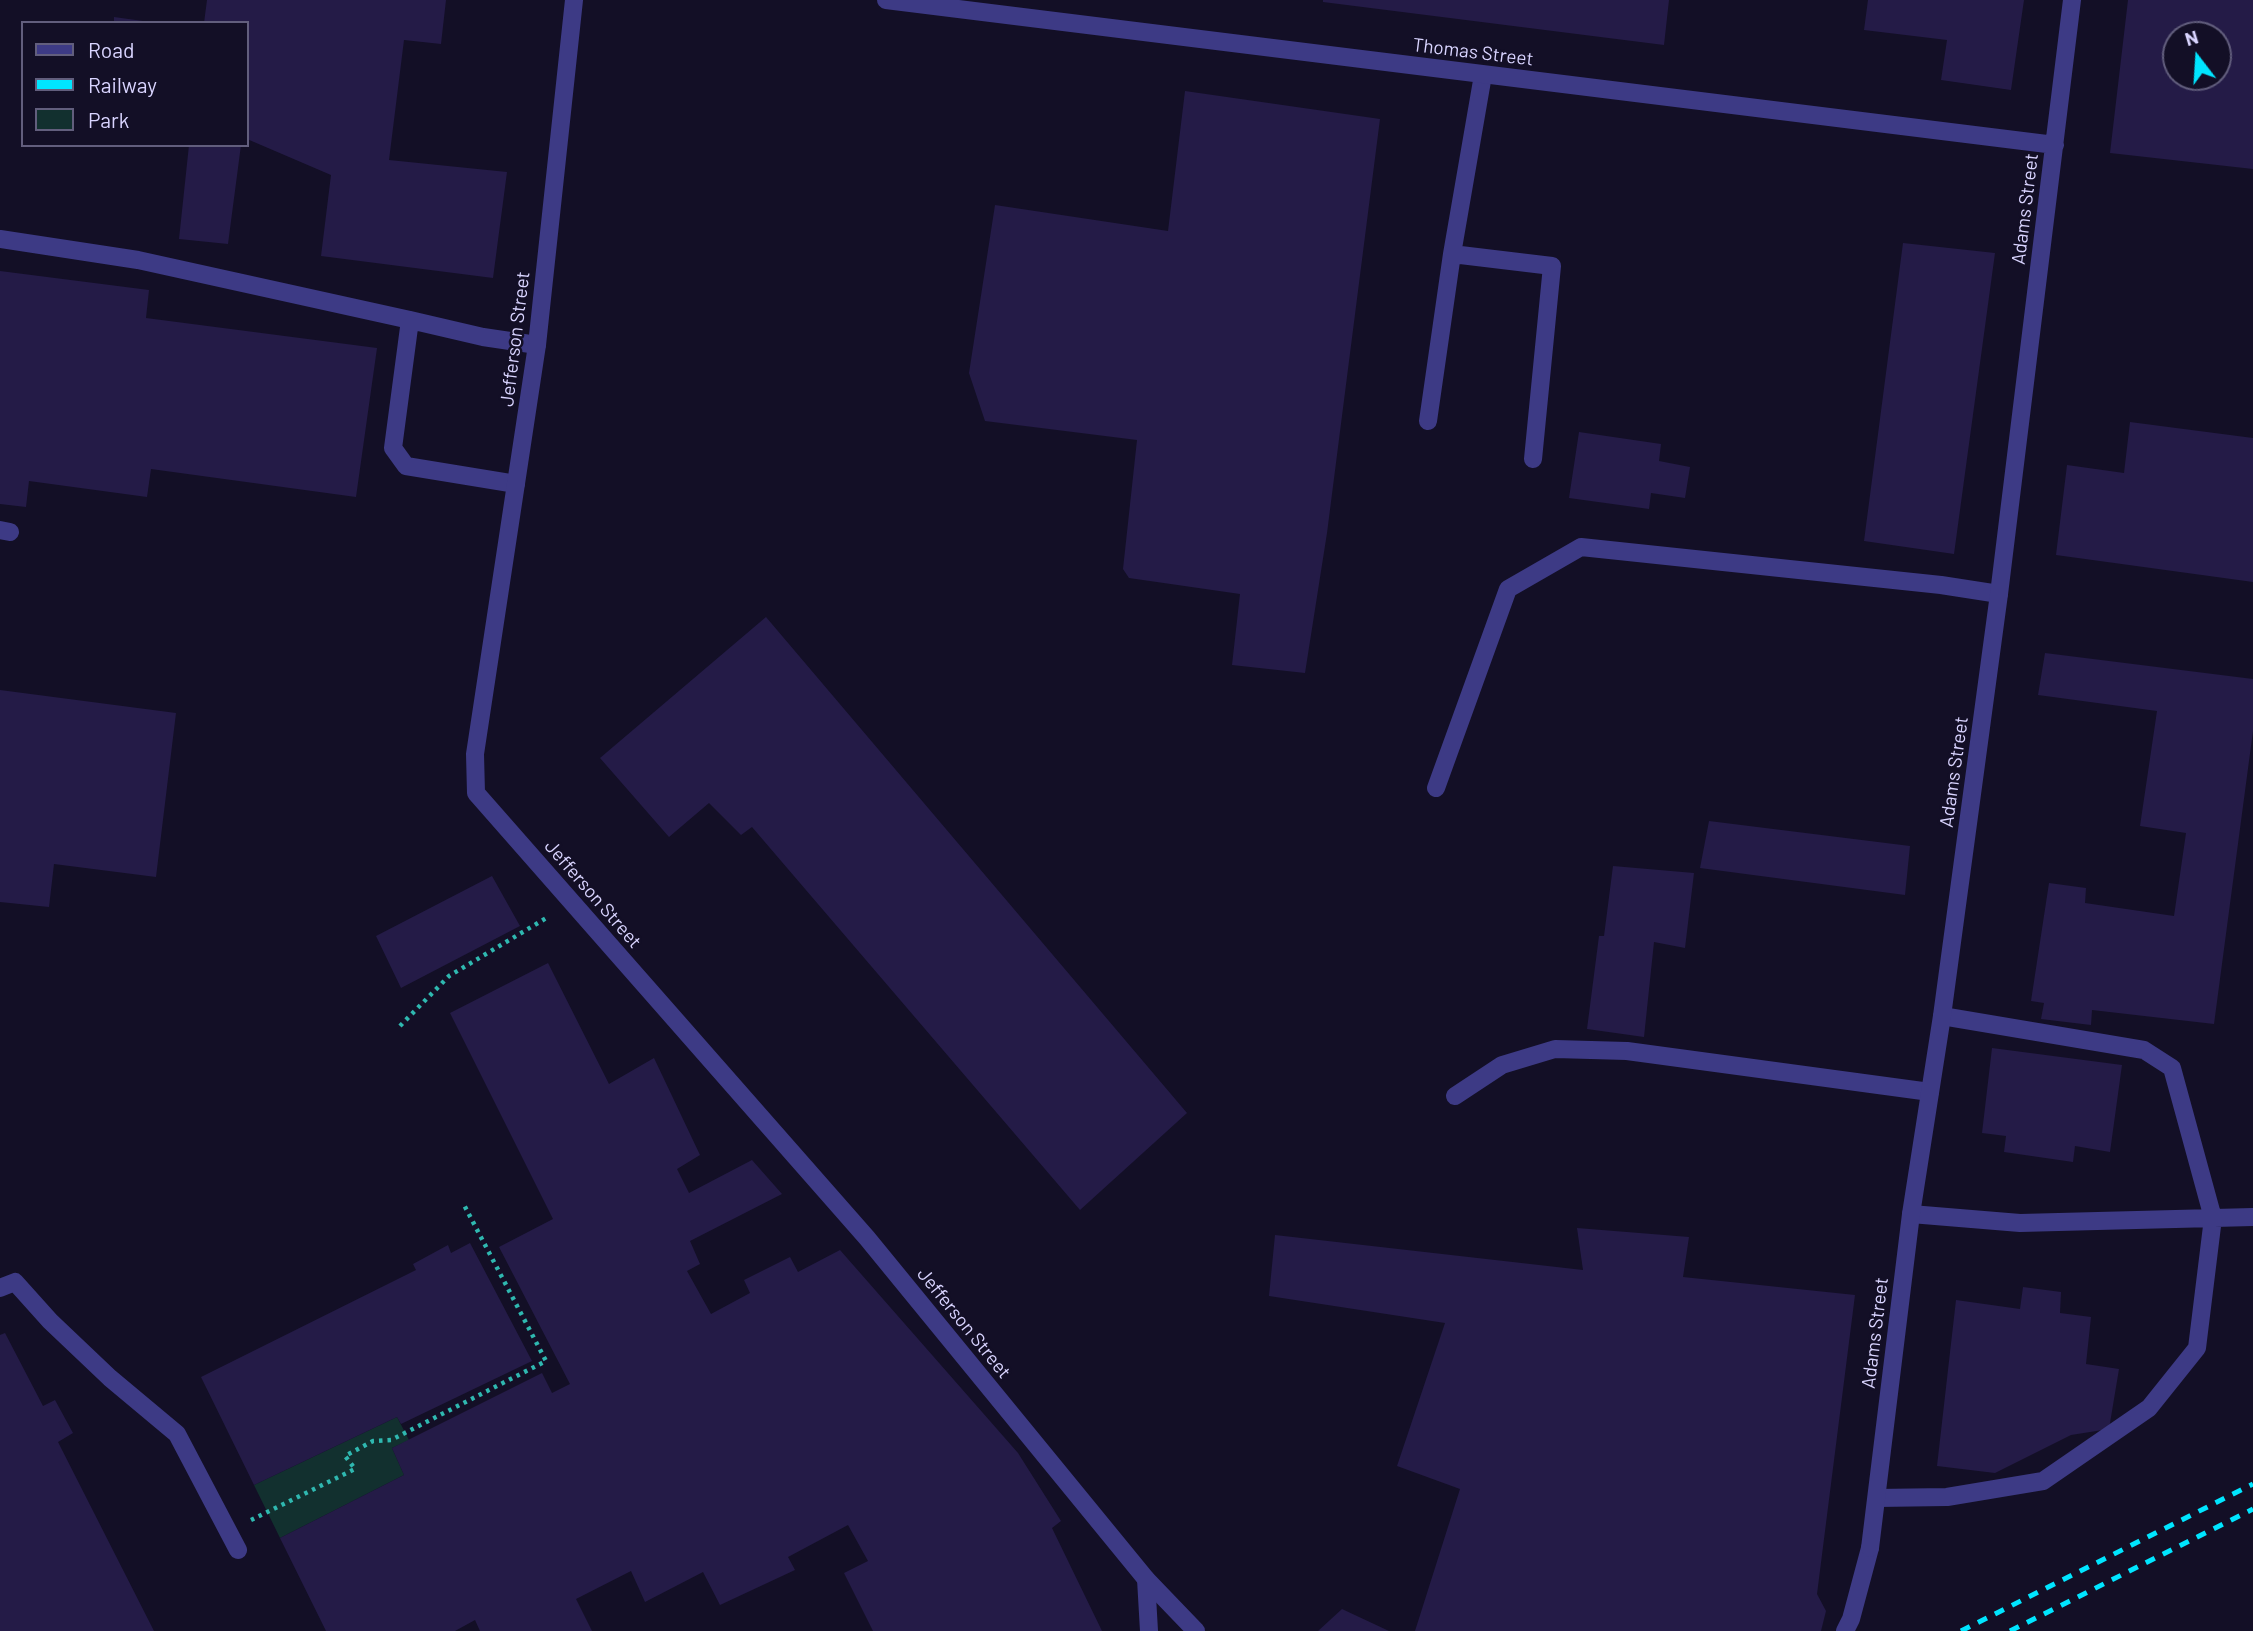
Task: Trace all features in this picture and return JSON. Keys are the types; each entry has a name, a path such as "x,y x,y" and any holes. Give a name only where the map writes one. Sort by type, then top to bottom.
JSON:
{"street":[{"name":"Jefferson Street","path":"574,0 537,345 475,754 476,793 867,1238 1146,1579 1196,1631"},
{"name":"Thomas Street","path":"886,0 2054,145"},
{"name":"Adams Street","path":"1844,1631 1852,1619 1870,1548 1877,1498 1911,1214 1942,1016 1999,594 2072,0"},
{"path":"1428,421 1452,254 1483,75"},
{"path":"0,239 138,260 483,337 537,345"},
{"path":"1452,254 1552,266 1533,459"},
{"path":"410,320 393,448 406,466 516,484"},
{"path":"1436,788 1508,589 1581,547 1941,585 1999,594"},
{"path":"1877,1498 1947,1497 2043,1481 2149,1408 2197,1348 2213,1218 2172,1068 2144,1050 1942,1016"},
{"path":"1455,1096 1502,1065 1555,1049 1627,1051 1930,1092"},
{"path":"1911,1214 2020,1223 2253,1217"},
{"path":"0,1288 15,1282 50,1321 110,1378 177,1434 238,1550"},
{"path":"1146,1579 1149,1631"}],"path":[{"path":"400,1026 449,976 573,902"},
{"path":"229,1531 355,1469 345,1456 373,1441 391,1440 546,1361 463,1203"}],"green space":[{"path":"397,1417 409,1440 392,1448 404,1475 280,1538 254,1485"}],"building":[{"path":"207,0 446,0 441,44 404,40 389,160 507,172 493,278 321,256 331,175 248,139 248,21 204,21"},
{"path":"1323,0 1669,0 1664,45"},
{"path":"1868,0 2024,0 2011,90 1941,80 1947,40 1864,30"},
{"path":"2128,0 2253,0 2253,169 2110,153"},
{"path":"114,17 143,21 114,21"},
{"path":"1185,91 1380,119 1327,533 1305,673 1232,665 1240,594 1129,578 1123,569 1137,440 985,421 969,373 995,205 1168,231"},
{"path":"189,147 241,147 228,244 179,239"},
{"path":"1903,243 1995,253 1954,554 1864,541"},
{"path":"0,271 149,290 146,318 377,348 356,497 151,469 147,497 29,481 26,507 0,504"},
{"path":"2130,422 2253,438 2253,582 2056,555 2067,465 2124,473"},
{"path":"1579,432 1661,444 1659,461 1690,467 1685,498 1651,493 1649,509 1569,498"},
{"path":"766,617 1187,1113 1080,1210 752,827 741,835 709,803 669,837 600,758"},
{"path":"2045,653 2253,679 2253,731 2214,1024 2092,1010 2091,1025 2041,1019 2044,1003 2031,1001 2049,883 2086,888 2085,903 2174,916 2186,833 2140,826 2157,711 2038,695"},
{"path":"0,690 176,713 156,877 54,864 49,907 0,902"},
{"path":"1709,821 1910,846 1905,895 1700,868"},
{"path":"1613,866 1694,873 1685,948 1654,942 1644,1037 1587,1029 1599,936 1604,936"},
{"path":"492,876 520,926 401,988 376,936"},
{"path":"548,963 609,1084 654,1058 700,1155 677,1169 689,1193 752,1160 782,1194 690,1241 700,1264 687,1271 711,1314 750,1293 744,1280 790,1257 798,1272 840,1250 1018,1453 1061,1521 1052,1528 1102,1631 873,1631 844,1573 868,1561 848,1525 788,1557 795,1570 720,1605 703,1572 645,1602 631,1571 576,1599 592,1631 480,1631 475,1620 455,1631 326,1631 280,1538 404,1475 392,1448 542,1373 552,1393 570,1384 499,1247 553,1219 450,1013"},
{"path":"1992,1048 2122,1065 2110,1152 2075,1146 2073,1162 2004,1152 2006,1136 1982,1133"},
{"path":"1577,1228 1689,1237 1683,1277 1855,1295 1817,1594 1826,1611 1821,1631 1415,1631 1460,1489 1397,1466 1445,1323 1269,1296 1275,1235 1583,1270"},
{"path":"470,1243 532,1361 401,1424 397,1417 254,1485 201,1377 416,1270 413,1264 448,1245 451,1253"},
{"path":"2023,1287 2061,1292 2060,1313 2091,1317 2086,1364 2119,1369 2109,1429 2071,1435 1995,1473 1937,1466 1956,1300 2020,1309"},
{"path":"5,1333 43,1406 55,1400 73,1433 58,1442 154,1631 0,1631 0,1335"},
{"path":"1342,1609 1389,1631 1318,1631"}],"railway":[{"path":"1961,1631 2253,1484"},
{"path":"2010,1631 2253,1509"}]}
